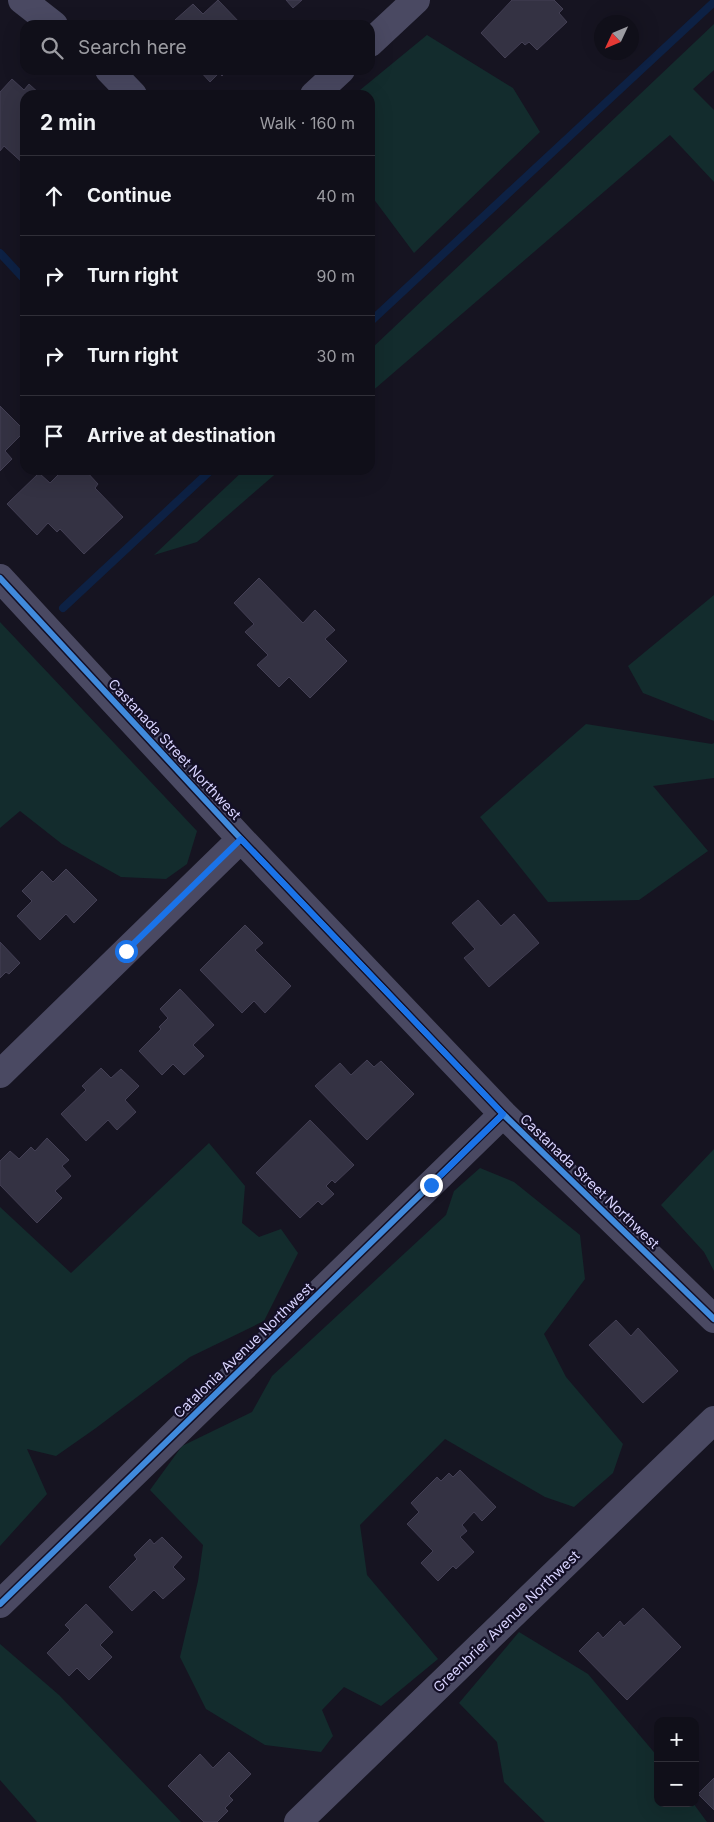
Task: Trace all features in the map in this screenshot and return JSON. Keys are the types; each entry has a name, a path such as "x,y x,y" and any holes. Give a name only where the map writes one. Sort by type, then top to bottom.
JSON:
{"street":[{"path":"22,0 48,20"},
{"path":"375,38 416,0"},
{"path":"114,75 128,90"},
{"path":"319,90 335,75"},
{"name":"Castanada Street Northwest","path":"0,578 241,839 503,1114 714,1319"},
{"path":"0,1074 241,839"},
{"name":"Catalonia Avenue Northwest","path":"0,1604 503,1114"},
{"name":"Greenbrier Avenue Northwest","path":"298,1822 714,1420"}],"green space":[{"path":"714,24 714,70 693,89 714,110 714,182 670,135 375,389 375,345"},
{"path":"427,35 513,88 540,132 414,253 375,201 375,90 360,90"},
{"path":"239,475 274,475 197,542 154,555"},
{"path":"714,595 714,721 643,693 628,666"},
{"path":"0,622 197,831 187,864 166,879 121,877 62,844 20,811 0,828"},
{"path":"586,724 714,743 714,778 653,786 708,851 639,900 548,902 480,817"},
{"path":"209,1143 245,1186 242,1223 259,1237 281,1229 298,1253 264,1321 190,1357 56,1456 27,1449 47,1494 0,1546 0,1207 71,1273"},
{"path":"714,1149 714,1271 704,1252 661,1205"},
{"path":"480,1168 514,1182 580,1235 585,1279 544,1334 566,1377 623,1444 613,1473 574,1507 545,1497 445,1439 360,1525 367,1575 438,1659 381,1706 344,1687 322,1710 333,1736 321,1752 265,1745 206,1709 180,1657 198,1581 203,1545 150,1490 182,1446 252,1412 272,1376 446,1215 454,1191"},
{"path":"519,1632 588,1674 654,1752 654,1807 696,1807 707,1822 545,1822 504,1782 497,1742 459,1703"},
{"path":"0,1644 59,1695 181,1822 37,1822 0,1780"}],"building":[{"path":"218,0 237,20 175,20 193,4 203,14"},
{"path":"286,0 302,0 293,8"},
{"path":"512,0 554,0 563,9 559,13 567,22 537,50 529,42 525,45 522,42 505,58 481,33"},
{"path":"204,75 217,75 210,82"},
{"path":"12,79 24,90 20,90 20,160 4,146 0,151 0,92"},
{"path":"29,84 36,90 24,90"},
{"path":"0,406 20,426 20,436 5,451 12,459 0,471"},
{"path":"37,475 41,475 50,483 58,475 90,475 98,484 95,488 123,517 84,554 60,529 57,532 48,523 37,535 7,504"},
{"path":"259,578 303,623 315,610 335,630 325,639 347,661 310,698 289,677 279,687 257,665 268,655 245,632 254,624 234,603"},
{"path":"66,869 97,900 74,923 66,914 40,940 17,916 32,901 22,891 42,871 53,882"},
{"path":"478,900 501,926 514,914 539,943 489,987 464,958 475,949 452,923"},
{"path":"245,925 263,943 255,950 291,986 265,1013 254,1001 242,1013 200,970"},
{"path":"0,942 20,963 9,974 6,972 0,978"},
{"path":"180,989 214,1025 193,1045 204,1056 184,1075 173,1064 162,1075 139,1051 161,1029 159,1027 168,1018 160,1009"},
{"path":"367,1060 374,1067 381,1061 414,1094 367,1140 315,1086 340,1063 351,1075"},
{"path":"101,1068 111,1078 121,1069 139,1086 125,1100 136,1112 117,1130 108,1120 86,1141 61,1114 86,1090 82,1086"},
{"path":"310,1120 354,1165 335,1183 332,1180 326,1186 334,1194 322,1205 318,1201 300,1218 256,1173"},
{"path":"47,1138 69,1160 62,1166 71,1176 55,1191 62,1198 37,1223 0,1185 0,1161 10,1151 19,1159 31,1147 35,1151"},
{"path":"616,1320 631,1336 638,1328 678,1371 643,1403 589,1345"},
{"path":"460,1470 496,1507 482,1521 474,1512 462,1525 467,1531 460,1537 474,1552 456,1569 453,1566 438,1581 421,1563 433,1551 407,1524 419,1512 411,1503 437,1477 441,1481 449,1473 453,1477"},
{"path":"162,1537 182,1557 173,1567 185,1579 163,1599 154,1590 132,1611 109,1587 137,1559 134,1555 150,1539 154,1544"},
{"path":"86,1604 113,1632 100,1645 112,1657 89,1680 77,1668 69,1676 47,1653 70,1630 65,1625"},
{"path":"643,1608 681,1647 627,1700 579,1651 598,1632 603,1638 620,1621 624,1626"},
{"path":"229,1752 251,1774 229,1796 233,1800 225,1808 228,1811 217,1822 204,1822 168,1786 200,1754 213,1768"},
{"path":"714,1778 714,1810 699,1795"}],"waterway":[{"path":"375,317 714,2"},
{"path":"0,253 20,275"},
{"path":"63,608 206,475"}],"cycle path":[{"path":"0,578 241,839 503,1114 714,1319"},
{"path":"0,1604 503,1114"}],"route":[{"path":"126,951 241,839 503,1114 431,1185"}]}
